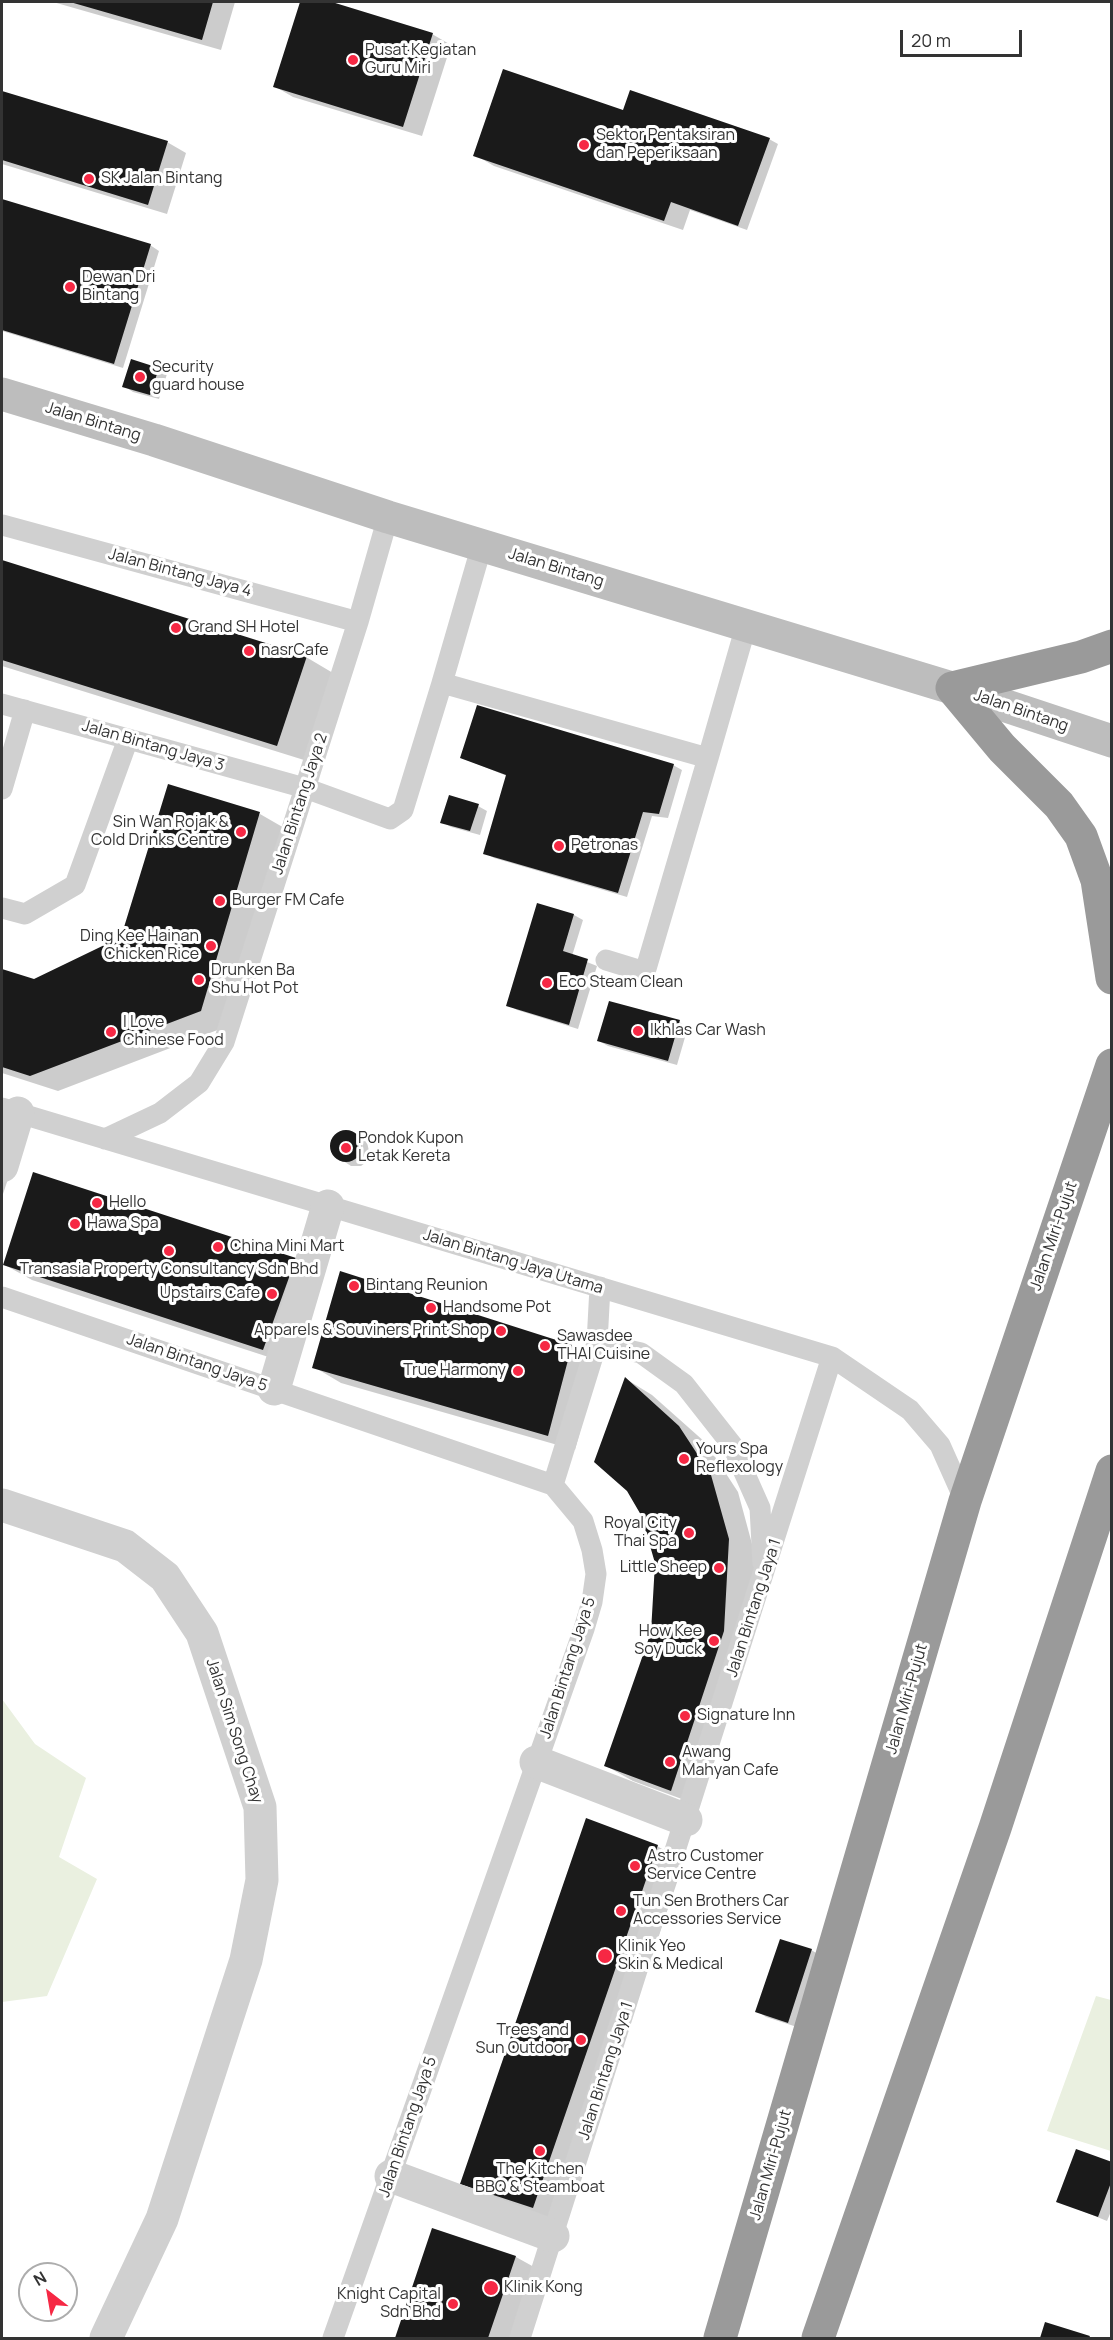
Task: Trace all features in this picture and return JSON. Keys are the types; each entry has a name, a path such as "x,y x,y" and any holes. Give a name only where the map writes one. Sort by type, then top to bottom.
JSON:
{"highway":[{"path":"1112,646 1081,657 952,688 1002,748 1059,805 1081,836 1097,880 1112,978"},
{"name":"Jalan Miri-Pujut","path":"720,2338 965,1501 1112,1065"},
{"path":"818,2338 995,1828 1112,1471"}],"main road":[{"name":"Jalan Bintang","path":"2,394 154,440 388,517 952,688 1112,741"}],"street":[{"path":"2,1166 10,1110"},
{"path":"274,1389 328,1206"},
{"name":"Jalan Sim Song Chay","path":"2,1505 124,1546 165,1577 202,1633 260,1807 262,1880 246,1960 162,2220 106,2338"},
{"path":"536,1762 686,1820"},
{"path":"391,2176 553,2236"}],"lane":[{"name":"Jalan Bintang Jaya 2","path":"105,1139 160,1113 199,1083 224,1041 358,622 388,517"},
{"name":"Jalan Bintang Jaya 4","path":"2,525 358,622"},
{"path":"482,545 442,683 708,758"},
{"path":"606,960 645,972 746,626"},
{"name":"Jalan Bintang Jaya 3","path":"2,704 305,788 390,819 403,810 442,683"},
{"path":"2,789 25,710"},
{"path":"2,908 25,914 75,885 128,739"},
{"name":"Jalan Bintang Jaya Utama","path":"10,1110 832,1357 910,1410 940,1445 965,1501"},
{"path":"553,1485 597,1343 600,1287"},
{"name":"Jalan Bintang Jaya 5","path":"2,1297 553,1485 583,1521 592,1550 596,1574 592,1602 584,1629 333,2338"},
{"path":"597,1343 641,1353 684,1384 732,1445 760,1508 764,1575"},
{"name":"Jalan Bintang Jaya 1","path":"520,2338 832,1357"}],"green space":[{"path":"2,1699 35,1744 86,1778 59,1857 97,1879 47,1996 2,2002"},
{"path":"1096,1996 1111,2000 1111,2151 1047,2131"}],"building":[{"path":"70,2 213,2 202,40"},
{"name":"Pusat Kegiatan Guru Miri","path":"300,2 332,2 433,33 403,127 273,87"},
{"name":"Sektor Pentaksiran dan Peperiksaan","path":"503,69 623,110 630,90 770,138 738,226 671,202 664,221 473,156"},
{"path":"2,91 168,141 148,205 2,160"},
{"name":"Dewan Dri Bintang","path":"2,199 151,244 114,364 2,330"},
{"name":"Security guard house","path":"131,359 159,368 150,395 122,387"},
{"path":"2,560 307,656 277,746 2,660"},
{"path":"477,705 674,764 659,814 643,812 618,893 483,854 506,775 460,758"},
{"path":"168,784 260,812 201,1011 30,1076 2,1067 2,969 34,979 121,937"},
{"path":"449,795 479,804 470,831 440,823"},
{"name":"Eco Steam Clean","path":"537,903 574,914 563,951 588,959 569,1025 506,1006"},
{"name":"Ikhlas Car Wash","path":"609,1001 680,1020 668,1061 597,1041"},
{"name":"Pondok Kupon Letak Kereta","path":"346,1130 357,1135 362,1146 357,1157 346,1162 335,1157 330,1146 335,1135"},
{"path":"33,1172 296,1258 263,1350 3,1265"},
{"path":"340,1271 572,1345 548,1436 312,1368"},
{"path":"625,1377 679,1426 711,1475 729,1539 724,1631 671,1791 604,1766 651,1632 655,1563 641,1515 627,1491 594,1462"},
{"path":"586,1818 658,1845 533,2208 460,2184"},
{"path":"780,1939 812,1949 788,2023 755,2012"},
{"path":"1076,2149 1112,2162 1112,2180 1098,2217 1056,2202"},
{"path":"432,2228 516,2256 488,2338 395,2338"},
{"path":"1045,2322 1090,2336 1089,2338 1040,2338"}],"place":[{"name":"Pusat Kegiatan Guru Miri","path":"353,60"},
{"name":"Sektor Pentaksiran dan Peperiksaan","path":"584,145"},
{"name":"SK Jalan Bintang","path":"89,179"},
{"name":"Dewan Dri Bintang","path":"70,287"},
{"name":"Security guard house","path":"140,377"},
{"name":"Grand SH Hotel","path":"176,628"},
{"name":"nasrCafe","path":"249,651"},
{"name":"Sin Wan Rojak & Cold Drinks Centre","path":"241,832"},
{"name":"Petronas","path":"559,846"},
{"name":"Burger FM Cafe","path":"220,901"},
{"name":"Ding Kee Hainan Chicken Rice","path":"211,946"},
{"name":"Drunken Ba Shu Hot Pot","path":"199,980"},
{"name":"Eco Steam Clean","path":"547,983"},
{"name":"Ikhlas Car Wash","path":"638,1031"},
{"name":"I Love Chinese Food","path":"111,1032"},
{"name":"Pondok Kupon Letak Kereta","path":"346,1148"},
{"name":"Hello","path":"97,1203"},
{"name":"Hawa Spa","path":"75,1224"},
{"name":"China Mini Mart","path":"218,1247"},
{"name":"Transasia Property Consultancy Sdn Bhd","path":"169,1251"},
{"name":"Bintang Reunion","path":"354,1286"},
{"name":"Upstairs Cafe","path":"272,1294"},
{"name":"Handsome Pot","path":"431,1308"},
{"name":"Apparels & Souviners Print Shop","path":"501,1331"},
{"name":"Sawasdee THAI Cuisine","path":"545,1346"},
{"name":"True Harmony","path":"518,1371"},
{"name":"Yours Spa Reflexology","path":"684,1459"},
{"name":"Royal City Thai Spa","path":"689,1533"},
{"name":"Little Sheep","path":"719,1568"},
{"name":"How Kee Soy Duck","path":"714,1641"},
{"name":"Signature Inn","path":"685,1716"},
{"name":"Awang Mahyan Cafe","path":"670,1762"},
{"name":"Astro Customer Service Centre","path":"635,1866"},
{"name":"Tun Sen Brothers Car Accessories Service","path":"621,1911"},
{"name":"Klinik Yeo Skin & Medical","path":"605,1956"},
{"name":"Trees and Sun Outdoor","path":"581,2040"},
{"name":"The Kitchen BBQ & Steamboat","path":"540,2151"},
{"name":"Klinik Kong","path":"491,2288"},
{"name":"Knight Capital Sdn Bhd","path":"453,2304"}]}
